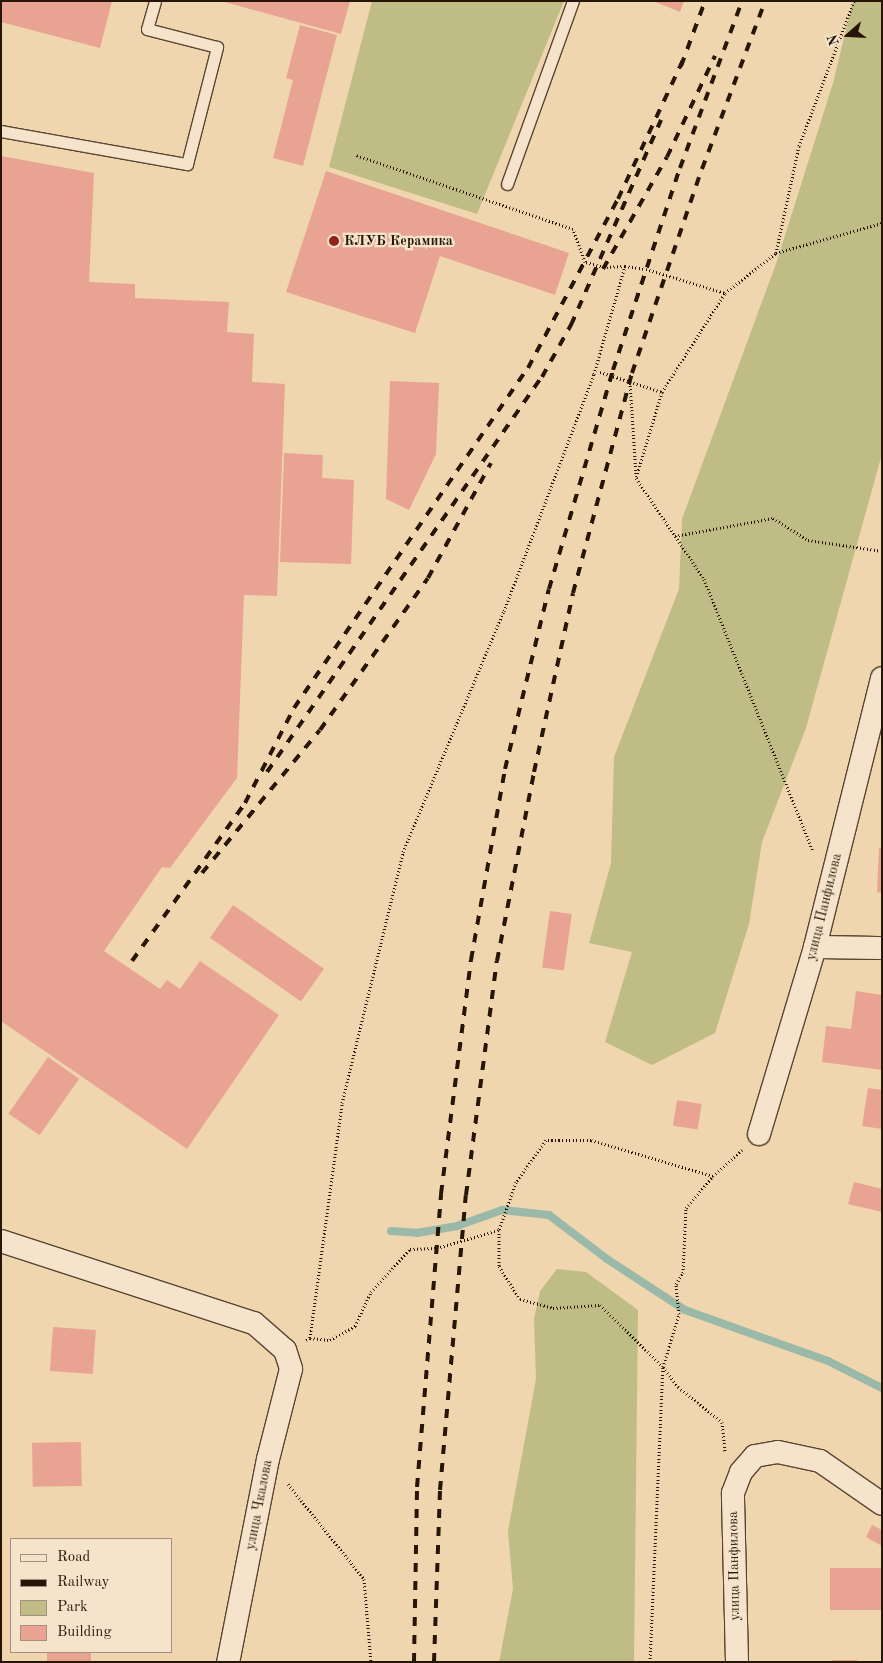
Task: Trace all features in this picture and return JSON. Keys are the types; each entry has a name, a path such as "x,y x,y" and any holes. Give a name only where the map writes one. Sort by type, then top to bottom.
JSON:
{"street":[{"name":"улица Панфилова","path":"759,1134 814,947 882,678"},
{"path":"814,947 882,948"},
{"path":"1,1241 254,1323 285,1350"},
{"name":"улица Чкалова","path":"228,1662 268,1459 291,1369 285,1350"},
{"path":"740,1472 755,1456 778,1452 820,1461 882,1504"},
{"name":"улица Панфилова","path":"737,1662 733,1494 740,1472"}],"lane":[{"path":"1,131 187,164 217,47 147,29 154,1"},
{"path":"507,184 573,1"}],"path":[{"path":"776,253 799,146 854,1"},
{"path":"356,155 573,229 585,262 604,267 625,266 646,269 725,293"},
{"path":"636,478 662,392 725,293 776,253 882,223"},
{"path":"310,1338 342,1103 403,852 504,611 594,374 625,266"},
{"path":"600,372 662,392"},
{"path":"630,382 636,478 704,579 814,854"},
{"path":"675,536 773,518 808,540 882,551"},
{"path":"650,1662 663,1367 679,1314 676,1284 683,1273 686,1208 713,1176 759,1134"},
{"path":"713,1176 591,1140 546,1140 516,1182 499,1230 499,1266 520,1300 553,1308 600,1305 663,1367 678,1387 722,1422 726,1461 740,1472"},
{"path":"285,1350 310,1338 330,1340 354,1326 371,1292 410,1249 445,1246 499,1230"},
{"path":"268,1459 364,1579 371,1662"}],"green space":[{"path":"372,1 564,1 477,214 329,167"},
{"path":"853,1 882,1 882,454 806,728 762,842 749,924 715,1033 652,1065 605,1042 632,952 589,943 611,863 614,757 679,589 682,519 777,261 833,83"},
{"path":"557,1269 586,1272 638,1310 634,1662 499,1662 513,1589 508,1531 536,1379 534,1319 540,1291"}],"building":[{"path":"1,1 112,1 100,48 1,22"},
{"path":"221,1 350,1 341,34"},
{"path":"653,1 684,1 680,12"},
{"path":"300,25 337,35 303,166 273,158 293,80 286,78"},
{"path":"1,156 94,173 89,282 135,284 135,298 229,302 227,332 254,334 252,382 285,384 277,596 244,595 237,778 170,868 162,867 104,951 160,989 167,980 180,989 200,961 279,1015 187,1149 1,1021"},
{"path":"326,171 569,253 555,295 440,256 415,333 286,292"},
{"path":"390,381 439,383 436,454 409,510 386,499"},
{"path":"284,453 323,455 322,478 354,480 351,564 280,562"},
{"path":"879,848 882,848 882,893 877,892"},
{"path":"233,905 324,969 301,1001 210,938"},
{"path":"550,911 572,914 564,971 542,967"},
{"path":"856,991 882,995 882,1070 822,1062 826,1026 851,1029"},
{"path":"48,1057 79,1079 40,1135 8,1114"},
{"path":"868,1088 882,1090 882,1129 862,1126"},
{"path":"677,1100 702,1104 698,1130 673,1126"},
{"path":"854,1182 882,1189 882,1212 848,1204"},
{"path":"53,1327 96,1330 93,1374 50,1371"},
{"path":"81,1442 82,1486 33,1487 32,1443"},
{"path":"872,1525 882,1530 882,1546 866,1537"},
{"path":"830,1568 882,1568 882,1610 830,1610"},
{"path":"47,1653 91,1653 91,1662 47,1662"},
{"path":"832,1660 857,1660 857,1662 832,1662"}],"waterway":[{"path":"391,1231 417,1233 457,1226 502,1210 549,1215 607,1259 685,1310 828,1361 882,1388"}],"railway":[{"path":"681,66 705,1"},
{"path":"414,1662 417,1487 441,1194 471,960 505,769 549,589 613,370 680,168 742,1"},
{"path":"434,1662 440,1490 466,1195 497,961 534,772 573,593 632,373 702,169 765,1"},
{"path":"603,269 667,157 715,56"},
{"path":"132,961 245,803 294,708 528,368 618,199 683,60"},
{"path":"267,772 542,377 571,325 661,120"},
{"path":"202,873 320,730 428,578 491,463"}],"place":[{"name":"КЛУБ Керамика","path":"334,241"}]}
